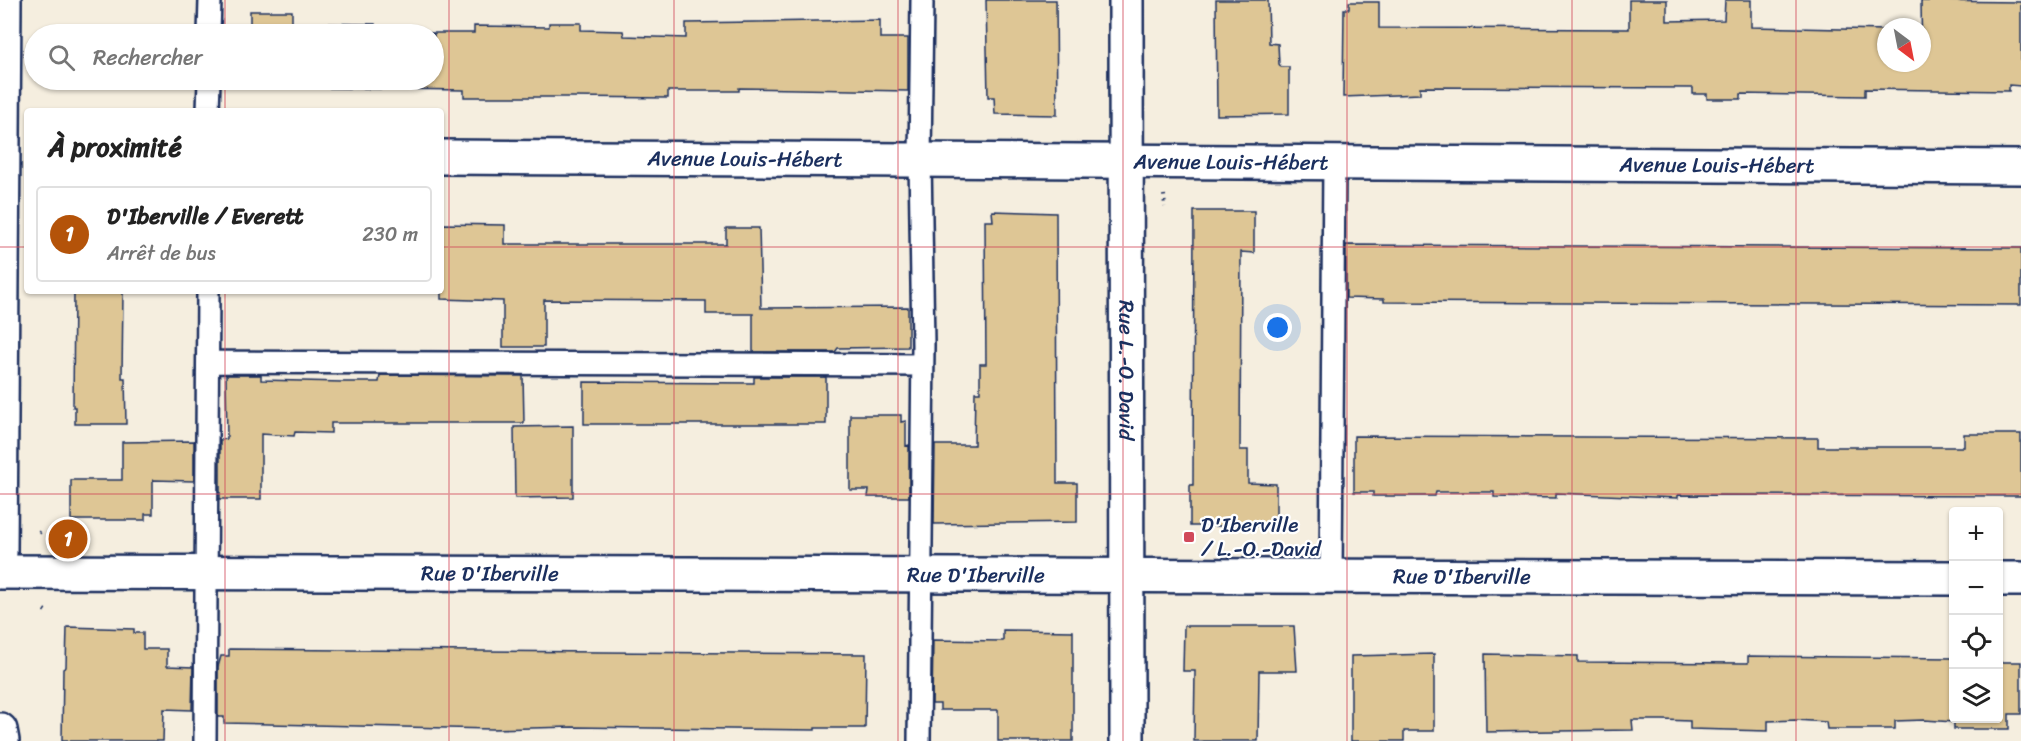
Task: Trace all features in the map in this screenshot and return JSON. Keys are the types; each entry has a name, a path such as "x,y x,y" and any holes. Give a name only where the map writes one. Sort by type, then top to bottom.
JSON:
{"street":[{"path":"0,553 11,157 4,0"},
{"name":"Rue L.-O. David","path":"1126,0 1127,741"},
{"name":"Avenue Louis-Hébert","path":"444,157 2021,167"},
{"name":"Rue D'Iberville","path":"0,572 920,573 1949,578"},
{"path":"2003,579 2021,579"},
{"path":"0,730 2,741"}],"lane":[{"path":"209,24 210,0"},
{"path":"919,741 922,365 921,0"},
{"path":"208,90 208,108"},
{"path":"1331,576 1334,162"},
{"path":"205,741 208,572 208,294"},
{"path":"209,362 922,365"}],"building":[{"path":"986,0 1056,0 1057,115 995,114 994,97 988,97"},
{"path":"1216,0 1268,0 1269,43 1278,44 1279,64 1281,67 1289,67 1289,114 1217,115"},
{"path":"1629,0 1667,0 1667,21 1724,20 1725,0 1751,0 1751,27 1877,30 1877,72 1931,72 1931,18 1921,18 1921,1 2021,2 2021,86 2009,85 2009,91 1865,89 1865,96 1741,94 1741,99 1707,99 1707,94 1693,94 1693,88 1420,87 1420,94 1343,97 1344,9 1349,9 1349,2 1379,2 1379,28 1629,29"},
{"path":"250,11 292,11 292,23 375,24 250,24"},
{"path":"880,20 880,38 908,38 908,91 739,88 739,91 668,91 668,98 464,97 464,90 444,90 444,33 474,33 474,26 549,27 549,23 581,23 581,30 623,31 624,36 686,38 686,23"},
{"path":"992,211 1056,213 1057,483 1077,483 1077,522 934,524 935,445 974,445 975,392 980,392 980,364 986,364 985,221 993,221"},
{"path":"1194,211 1254,211 1254,253 1241,252 1240,450 1248,450 1248,483 1276,484 1276,526 1190,526 1190,485 1193,485"},
{"path":"444,224 505,225 505,244 726,244 726,228 759,228 761,308 908,307 908,347 838,348 835,352 753,352 753,314 706,314 706,301 544,300 544,347 503,347 503,301 441,299 441,294 444,294"},
{"path":"1346,245 2021,248 2021,305 1384,302 1384,299 1346,298"},
{"path":"74,294 123,294 122,378 125,378 126,424 75,424 75,407 73,407"},
{"path":"226,375 261,375 261,380 342,382 379,382 380,375 523,376 524,423 331,423 331,433 295,432 294,436 261,434 261,499 220,499 220,440 227,439"},
{"path":"754,377 826,377 826,424 584,424 584,382 754,383"},
{"path":"850,415 901,415 901,422 906,421 906,446 909,445 909,497 868,497 869,490 850,490"},
{"path":"573,426 573,497 515,498 514,427"},
{"path":"1964,434 2021,434 2021,496 1678,495 1678,498 1556,493 1556,498 1494,497 1494,492 1436,492 1435,496 1373,496 1373,492 1354,492 1354,436 1818,438 1818,447 1964,447"},
{"path":"194,441 194,481 153,480 153,514 145,514 145,520 71,520 71,480 122,480 122,442"},
{"path":"1184,626 1294,626 1297,671 1259,671 1258,741 1194,741 1195,671 1183,671"},
{"path":"67,627 134,629 134,633 143,633 143,649 167,649 167,666 193,667 192,710 164,709 163,741 62,741 63,669 66,667"},
{"path":"1003,630 1073,631 1073,741 998,741 998,710 940,710 940,704 932,704 933,640 1003,641"},
{"path":"229,649 866,654 865,728 815,728 815,730 572,727 492,729 224,723 224,717 218,717 218,667 221,656 229,656"},
{"path":"1434,654 1434,731 1404,731 1404,741 1351,741 1351,656"},
{"path":"1485,654 1578,656 1578,662 1748,663 1748,656 1949,658 1949,722 1895,721 1895,729 1827,729 1826,722 1768,721 1768,731 1690,729 1690,721 1632,720 1633,730 1486,732"},
{"path":"2003,662 2021,662 2021,714 2009,714 2009,729 1954,729 1954,723 2003,723"}],"place":[{"name":"D'Iberville / L.-O.-David","path":"1189,537"},
{"name":"D'Iberville / Everett","path":"68,539"}]}
